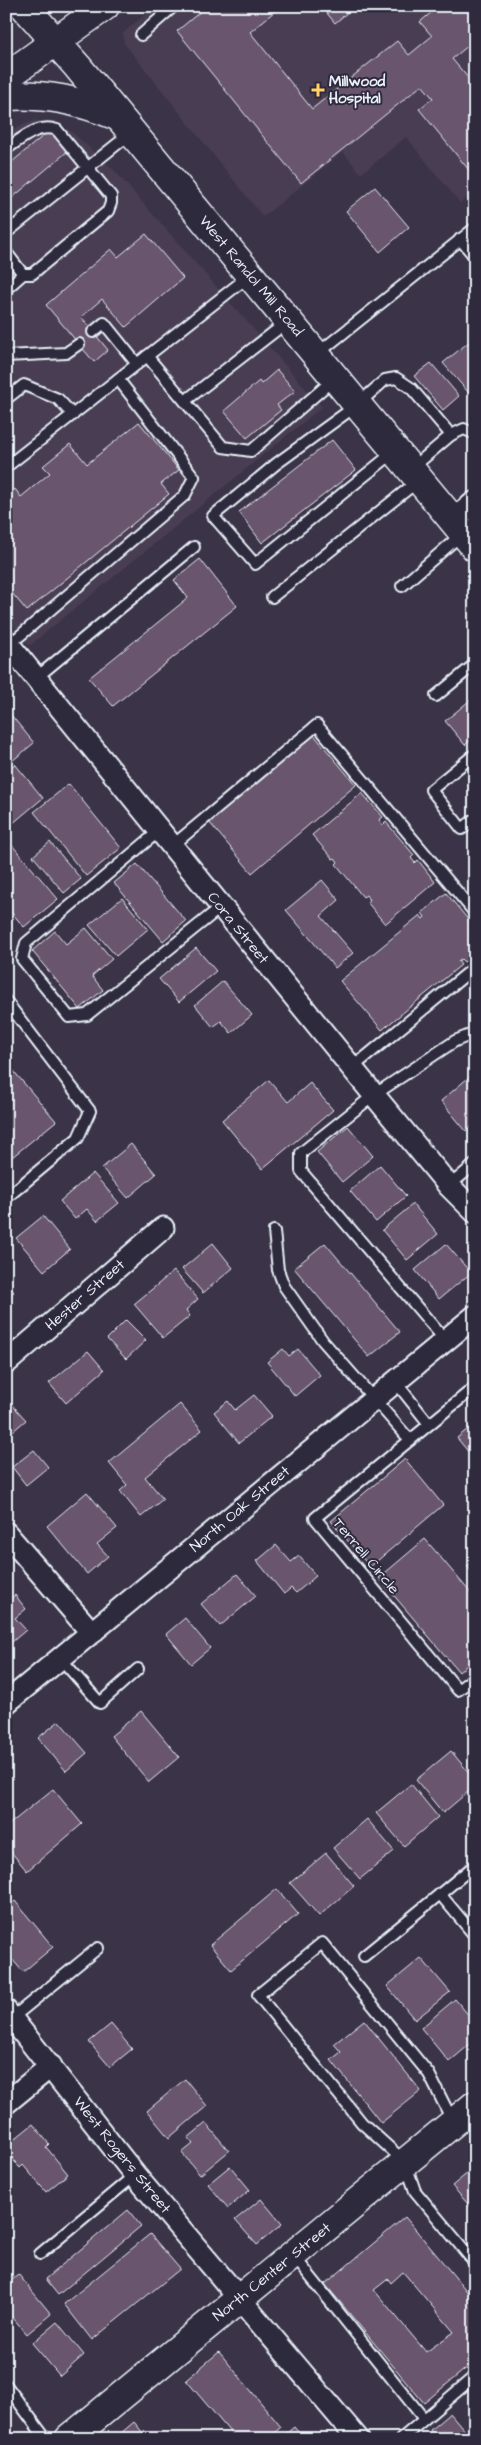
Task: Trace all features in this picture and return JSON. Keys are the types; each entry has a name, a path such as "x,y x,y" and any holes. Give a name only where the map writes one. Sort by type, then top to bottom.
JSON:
{"main road":[{"path":"6,18 24,6"},
{"name":"West Randol Mill Road","path":"24,6 57,42 463,534"},
{"path":"6,77 105,6"},
{"path":"6,96 58,97 88,104 126,125"},
{"name":"North Center Street","path":"69,2439 475,2105"}],"street":[{"path":"463,534 475,502"},
{"name":"Cora Street","path":"8,643 374,1095 449,1186 475,1212"},
{"name":"Hester Street","path":"6,1363 163,1228"},
{"name":"North Oak Street","path":"6,1703 475,1316"},
{"path":"6,1533 92,1633"},
{"name":"West Rogers Street","path":"9,2015 135,2175 358,2439"},
{"path":"6,2103 51,2066"}],"lane":[{"path":"141,35 174,6"},
{"path":"8,229 88,167 126,125"},
{"path":"6,149 35,130 48,127 57,130 111,196 108,210 32,274 23,274 6,289"},
{"path":"316,355 475,228"},
{"path":"460,240 475,257"},
{"path":"6,252 23,274"},
{"path":"6,467 250,275"},
{"path":"185,401 288,321"},
{"path":"93,332 104,323 137,364"},
{"path":"6,356 66,353 79,344"},
{"path":"148,356 223,447 251,451 335,378"},
{"path":"451,435 411,388 396,378 385,380 357,405 276,464 213,516 255,564 408,467 451,435 464,429 475,434"},
{"path":"8,643 185,495 194,476 118,379"},
{"path":"6,398 24,385 58,399 73,414"},
{"path":"272,597 408,467"},
{"path":"402,586 463,534"},
{"path":"36,678 194,547"},
{"path":"436,696 475,664"},
{"path":"221,907 87,1015 69,1017 22,959 26,943 317,725 475,913"},
{"path":"475,754 431,790 462,829 475,819"},
{"path":"352,1068 475,967"},
{"path":"6,1001 90,1111 78,1138 6,1198"},
{"path":"445,1340 301,1172 301,1153 374,1095 455,1041 475,1033"},
{"path":"449,1186 475,1164"},
{"path":"274,1231 278,1270 284,1286 323,1341 410,1440"},
{"path":"395,1381 429,1424"},
{"name":"Terrell Circle","path":"475,1386 315,1518 458,1690 475,1677"},
{"path":"61,1658 100,1703 138,1669"},
{"path":"364,1956 475,1866"},
{"path":"440,1894 475,1936"},
{"path":"453,2123 429,2074 322,1943 258,1995 362,2123 405,2162 415,2191 475,2263"},
{"path":"9,2015 98,1948"},
{"path":"40,2254 135,2175"},
{"path":"293,2255 424,2419"},
{"path":"401,2439 475,2376"},
{"path":"6,2385 46,2439"}],"shaded area":[{"name":"Millwood Hospital","path":"155,6 475,6 475,192 460,203 406,137 361,174 343,152 263,217 124,43 123,33"},
{"path":"35,120 71,131 115,171 322,407 29,646 12,624 6,628 6,132"}],"building":[{"path":"207,6 281,6 250,32 312,109 397,41 409,55 432,36 420,22 439,6 475,6 475,40 452,59 475,86 475,174 473,175 419,109 433,98 422,85 301,183 177,31"},
{"path":"321,6 355,6 335,23"},
{"path":"50,130 68,151 6,203 6,167"},
{"path":"375,187 409,227 380,252 346,211"},
{"path":"146,234 183,278 126,327 102,299 81,317 108,350 94,362 46,305 111,249 118,257"},
{"path":"475,337 475,398 474,399 443,363"},
{"path":"431,363 459,396 443,410 414,376"},
{"path":"277,370 295,391 277,405 281,410 247,438 224,411 259,381 261,384"},
{"path":"139,422 179,470 161,484 169,494 27,611 6,586 6,496 15,489 21,497 50,473 43,466 70,444 87,464"},
{"path":"332,440 356,470 262,543 239,512"},
{"path":"200,559 237,606 113,706 89,678 188,598 174,580"},
{"path":"475,696 475,737 465,745 445,721"},
{"path":"6,709 34,743 6,766"},
{"path":"314,735 356,785 252,873 209,822"},
{"path":"15,764 43,798 6,829 6,771"},
{"path":"69,784 121,848 86,876 34,812"},
{"path":"362,793 383,817 379,820 383,825 386,822 414,855 411,858 415,863 418,860 435,882 385,924 367,902 370,900 366,895 363,897 336,864 338,862 335,858 333,859 312,835"},
{"path":"6,838 58,899 24,927 6,906"},
{"path":"50,842 81,879 64,893 33,856"},
{"path":"137,864 186,921 163,941 114,883"},
{"path":"322,880 339,900 321,916 353,953 335,968 286,910"},
{"path":"446,893 475,928 475,953 464,962 461,959 458,961 461,965 382,1030 340,981 420,915 423,919 425,917 422,913"},
{"path":"122,898 148,929 116,956 89,925"},
{"path":"86,928 112,959 92,976 103,990 80,1009 32,951 55,931 66,944"},
{"path":"196,948 216,971 179,1002 159,979"},
{"path":"223,981 252,1015 231,1033 221,1021 213,1027 195,1005"},
{"path":"6,1062 56,1121 6,1162"},
{"path":"475,1072 475,1124 466,1131 441,1101"},
{"path":"269,1080 288,1102 310,1083 333,1110 262,1169 222,1120"},
{"path":"348,1126 373,1156 342,1182 317,1152"},
{"path":"131,1144 156,1174 128,1198 102,1168"},
{"path":"380,1165 406,1196 376,1222 350,1191"},
{"path":"93,1173 119,1203 97,1221 87,1209 75,1219 60,1201"},
{"path":"413,1204 438,1234 407,1260 382,1230"},
{"path":"43,1216 70,1249 44,1271 16,1238"},
{"path":"213,1243 233,1268 203,1293 182,1269"},
{"path":"325,1243 400,1332 369,1357 294,1268"},
{"path":"446,1244 471,1273 439,1299 415,1270"},
{"path":"174,1271 198,1299 186,1310 190,1316 163,1338 134,1304"},
{"path":"6,1283 14,1292 6,1298"},
{"path":"126,1320 146,1340 126,1359 107,1339"},
{"path":"283,1349 289,1356 298,1349 320,1375 295,1396 267,1362"},
{"path":"88,1351 104,1370 66,1403 49,1383"},
{"path":"254,1395 272,1416 239,1443 214,1412 228,1401 235,1410"},
{"path":"6,1398 26,1420 6,1437"},
{"path":"180,1404 202,1430 145,1477 163,1499 141,1517 120,1491 127,1485 109,1463"},
{"path":"475,1423 475,1460 457,1438"},
{"path":"34,1450 48,1467 26,1485 12,1467"},
{"path":"405,1459 443,1505 370,1567 331,1521"},
{"path":"87,1492 117,1528 97,1544 108,1556 87,1574 47,1526"},
{"path":"425,1539 475,1598 475,1658 459,1672 379,1578"},
{"path":"276,1545 291,1562 299,1556 316,1576 296,1593 291,1588 284,1594 257,1561"},
{"path":"475,1560 475,1576 467,1566"},
{"path":"237,1574 256,1596 220,1626 201,1604"},
{"path":"15,1595 26,1609 15,1618 26,1630 6,1647 6,1602"},
{"path":"185,1618 210,1648 191,1664 166,1634"},
{"path":"141,1711 179,1757 149,1782 111,1736"},
{"path":"59,1721 87,1753 66,1771 38,1738"},
{"path":"451,1751 475,1780 475,1786 443,1813 416,1780"},
{"path":"411,1784 438,1817 404,1846 376,1813"},
{"path":"53,1789 82,1824 27,1871 6,1846 6,1827"},
{"path":"367,1819 394,1851 360,1879 333,1848"},
{"path":"326,1853 354,1886 319,1916 290,1883"},
{"path":"277,1889 298,1914 231,1970 210,1945"},
{"path":"15,1901 53,1947 23,1972 6,1952 6,1909"},
{"path":"421,1958 450,1992 415,2020 387,1986"},
{"path":"455,1999 475,2023 475,2040 449,2062 421,2028"},
{"path":"364,2020 421,2091 381,2123 331,2060 341,2052 334,2044"},
{"path":"111,2024 132,2049 110,2067 89,2042"},
{"path":"185,2079 207,2106 169,2138 147,2111"},
{"path":"206,2123 229,2151 200,2175 182,2153 193,2144 188,2138"},
{"path":"33,2124 49,2144 46,2147 68,2174 46,2192 23,2165 20,2168 6,2151 6,2146"},
{"path":"230,2166 250,2190 228,2208 208,2184"},
{"path":"475,2167 475,2212 452,2186"},
{"path":"261,2199 282,2224 257,2245 235,2220"},
{"path":"128,2210 141,2226 58,2295 45,2279"},
{"path":"405,2217 475,2301 475,2361 424,2403 325,2284","holes":["403,2272 454,2332 426,2352 374,2290 388,2279 391,2283"]},
{"path":"150,2234 180,2269 92,2340 64,2304"},
{"path":"18,2274 51,2314 27,2334 6,2310 6,2284"},
{"path":"57,2322 84,2355 60,2376 32,2343"},
{"path":"219,2352 281,2427 267,2439 236,2439 186,2380"},
{"path":"450,2413 466,2432 460,2439 433,2439 435,2437 430,2430"},
{"path":"134,2422 148,2439 114,2439"},
{"path":"294,2427 304,2439 280,2439"}],"place":[{"name":"Millwood Hospital","path":"318,90"}]}
